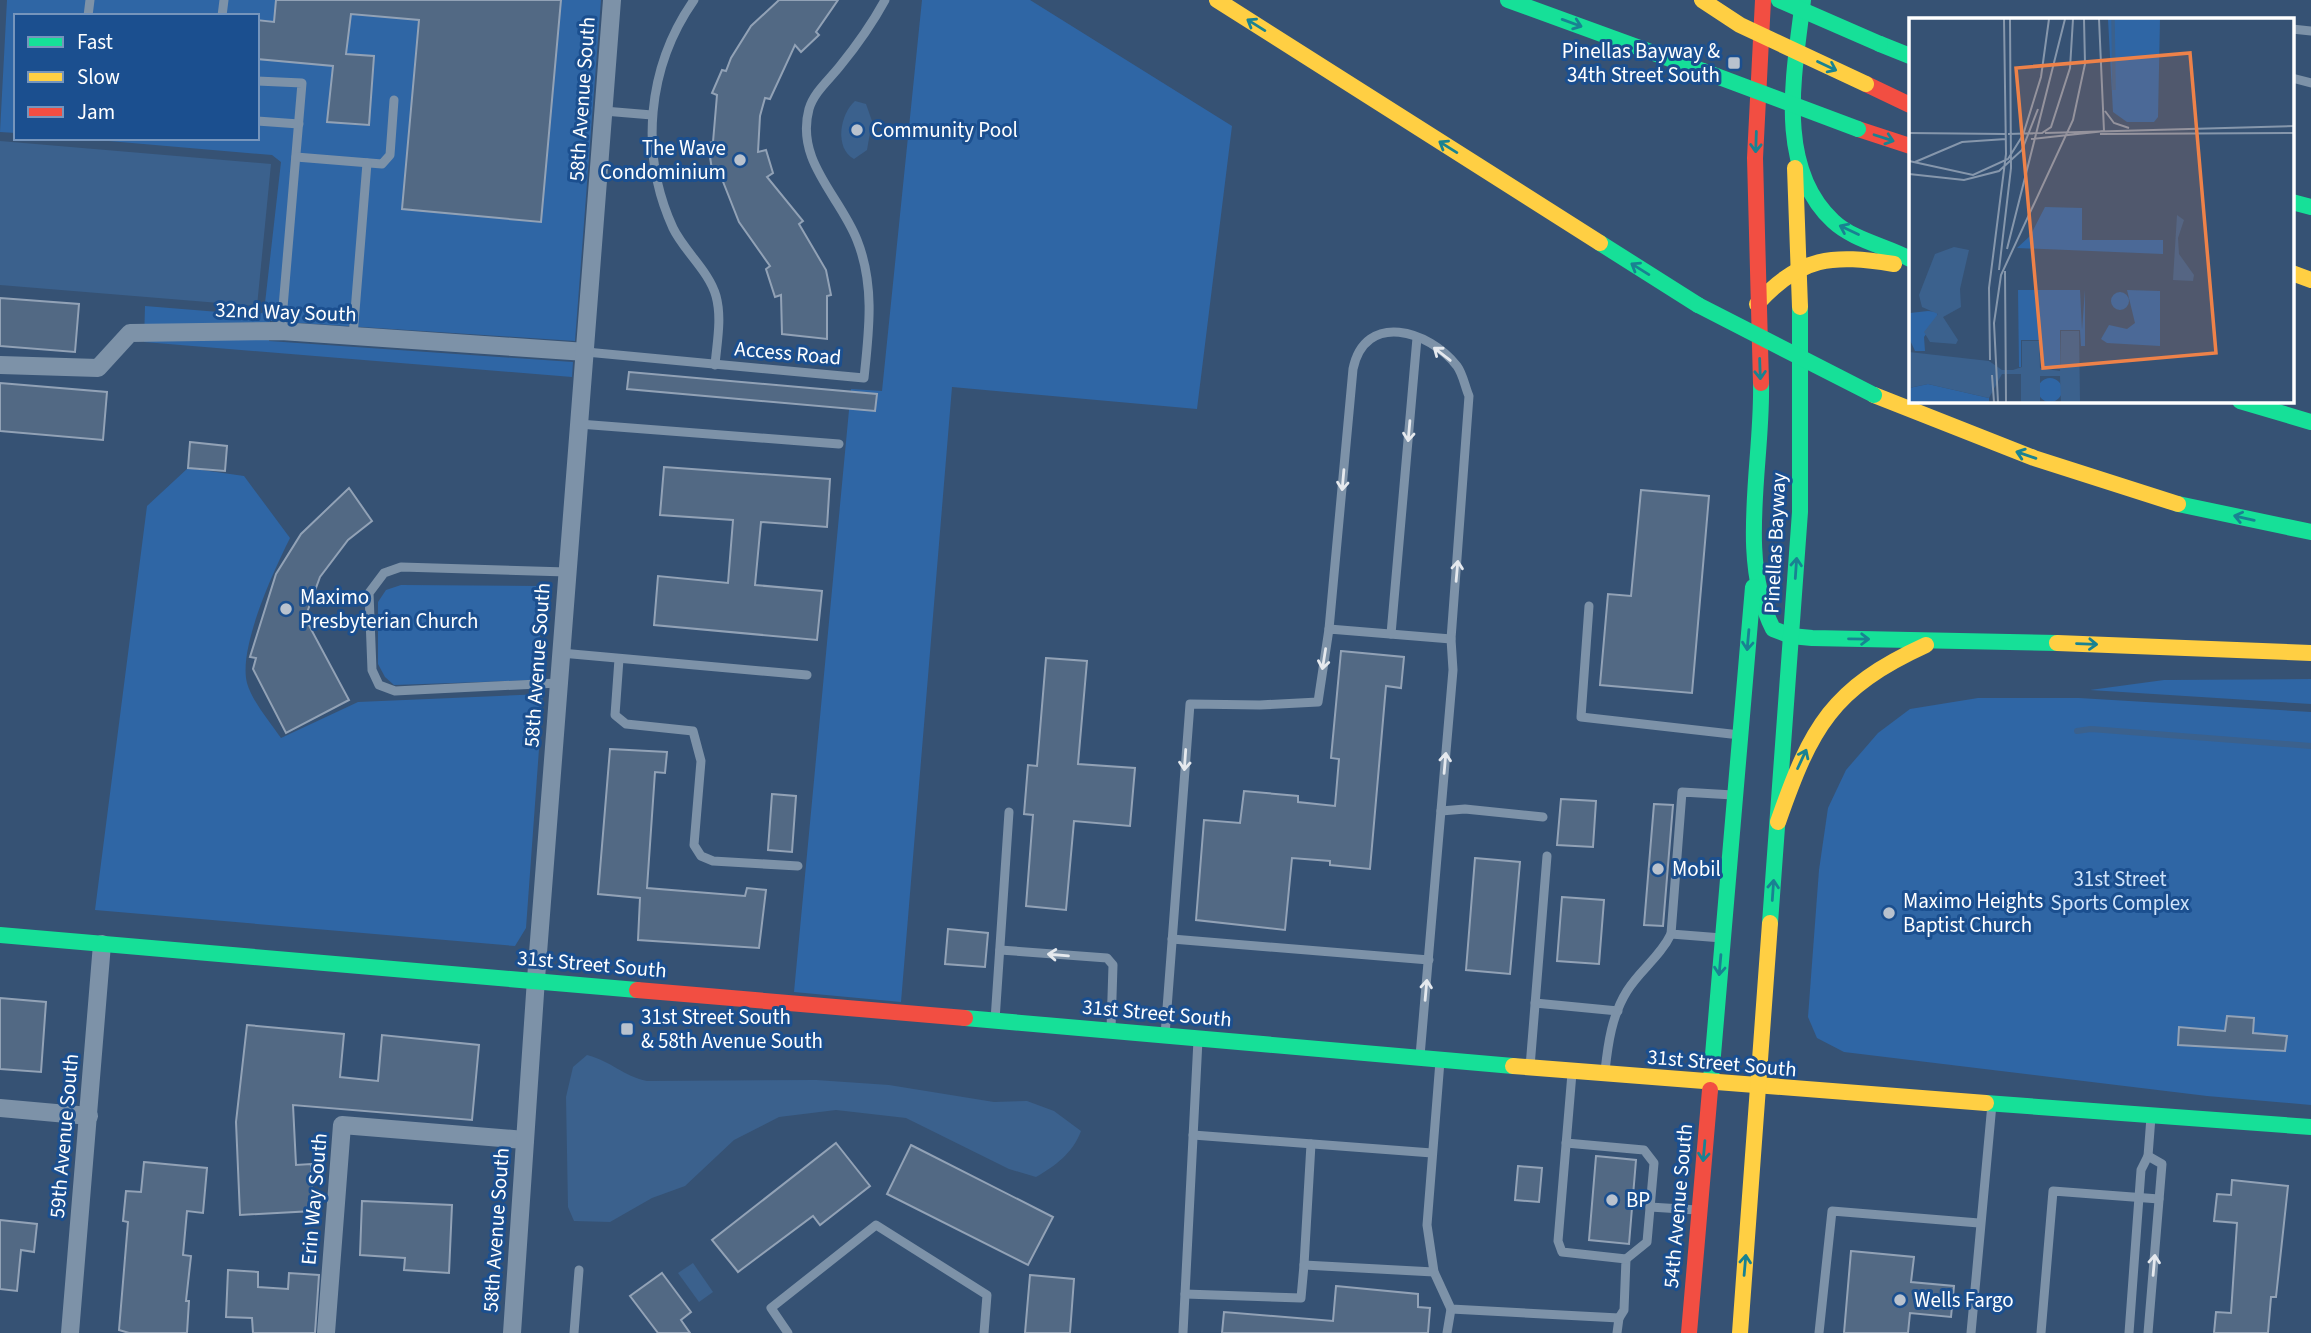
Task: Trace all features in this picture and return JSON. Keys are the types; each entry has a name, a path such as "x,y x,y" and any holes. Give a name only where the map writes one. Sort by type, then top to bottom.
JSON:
{"main road":[{"path":"1217,0 1698,305 1874,395 2009,449 2152,497 2311,532"},
{"path":"1508,0 1909,146"},
{"path":"1702,0 1740,25 1909,105"},
{"name":"Pinellas Bayway","path":"1709,1083 1754,572 1760,388 1755,158 1763,0"},
{"path":"1779,0 1909,57"},
{"name":"Pinellas Bayway","path":"1759,1087 1800,512 1800,268 1794,154 1796,68 1803,0"},
{"path":"1794,154 1819,206 1834,223 1909,259"},
{"path":"2294,203 2311,207"},
{"path":"1757,304 1780,278 1822,259 1849,255 1909,267"},
{"path":"2294,274 2311,280"},
{"path":"2244,402 2311,422"},
{"path":"1754,572 1763,608 1773,629 1791,636 2311,653"},
{"path":"1778,822 1793,777 1827,710 1856,684 1890,660 1941,639"},
{"name":"31st Street South","path":"0,934 1709,1083 2311,1128"},
{"name":"54th Avenue South","path":"1689,1333 1709,1083"},
{"path":"1740,1333 1759,1087"}],"street":[{"name":"58th Avenue South","path":"512,1333 558,683 612,0"},
{"name":"32nd Way South","path":"0,365 98,368 130,333 281,331 586,352"},
{"name":"59th Avenue South","path":"70,1333 102,944"},
{"path":"0,1108 89,1116"},
{"name":"Erin Way South","path":"326,1333 342,1125 525,1140"}],"lane":[{"path":"694,0 669,45 657,81 652,115 657,183 674,230 715,293 719,317 715,365"},
{"name":"Access Road","path":"586,352 864,378 871,309 866,273 857,240 810,156 805,126 810,106 819,90 872,24 885,0"},
{"path":"2294,79 2311,83"},
{"path":"259,81 302,83 281,331"},
{"path":"296,157 382,164 390,155 394,100"},
{"path":"604,111 652,115"},
{"path":"259,121 299,124"},
{"path":"353,337 367,163"},
{"path":"1165,1035 1189,704 1260,705 1318,702 1329,629 1357,351 1364,341 1389,331 1418,338 1436,348 1457,366 1469,396 1451,639 1453,670 1420,1058"},
{"path":"1391,634 1418,338"},
{"path":"579,424 839,444"},
{"path":"558,683 395,691 379,685 372,670 369,593 384,573 401,567 567,572"},
{"path":"1589,606 1581,717 1740,735"},
{"path":"1329,629 1451,639"},
{"path":"561,653 807,675"},
{"path":"619,659 615,715 626,724 693,731 701,761 694,845 701,856 713,861 798,866"},
{"path":"1605,1074 1608,1041 1618,1011 1628,990 1664,949 1671,934 1682,792 1734,795"},
{"path":"1441,811 1465,809 1542,817"},
{"path":"995,1020 1009,812"},
{"path":"1530,1067 1547,856"},
{"path":"1671,934 1722,938"},
{"path":"1172,939 1429,960"},
{"path":"1000,950 1107,958 1113,965 1110,1030"},
{"path":"1535,1003 1618,1011"},
{"path":"1183,1333 1198,1038"},
{"path":"1440,1059 1427,1225 1434,1272 1451,1309 1447,1333"},
{"path":"1566,1143 1644,1150 1654,1163 1647,1242 1626,1259 1562,1252 1558,1241 1566,1143 1572,1071"},
{"path":"1971,1333 1992,1103"},
{"path":"2129,1333 2141,1170 2148,1156 2151,1115"},
{"path":"1193,1135 1432,1153"},
{"path":"1185,1294 1301,1298 1311,1144"},
{"path":"2148,1156 2162,1164 2148,1333"},
{"path":"2041,1333 2053,1191 2159,1199"},
{"path":"1650,1207 1699,1210"},
{"path":"1819,1333 1832,1210 1979,1223"},
{"path":"788,1333 771,1308 876,1225 987,1295 984,1333"},
{"path":"1617,1333 1619,1318 1624,1310 1626,1259"},
{"path":"1304,1265 1434,1272"},
{"path":"574,1333 579,1270"},
{"path":"1451,1309 1619,1318"}],"green space":[{"path":"7,0 601,0 575,341 270,321 269,341 573,362 572,377 144,342 145,306 256,315 264,312 281,162 272,155 97,140 259,140 259,14 14,14 14,133 0,132"},
{"path":"922,0 1030,0 1232,126 1197,409 952,387 901,1002 794,992 851,389 882,391"},
{"path":"188,468 244,476 290,538 259,609 252,630 246,668 247,683 253,697 281,738 358,702 543,694 526,928 515,946 95,910 147,506"},
{"path":"401,585 541,586 539,680 394,685 385,677 378,664 378,602 386,590"},
{"path":"2311,679 2311,704 2090,690 2164,680"},
{"name":"31st Street Sports Complex","path":"1978,698 2079,698 2311,712 2311,1105 2207,1096 1844,1052 1817,1038 1808,1017 1819,870 1828,808 1846,770 1878,733 1910,709"}],"shaded area":[{"name":"Community Pool","path":"855,101 866,104 872,121 867,150 854,159 844,147 841,131 846,114"},
{"path":"0,141 271,164 257,306 0,285"},
{"path":"587,1055 647,1081 816,1080 889,1085 994,1102 1027,1101 1054,1111 1081,1131 1063,1158 1036,1177 1009,1169 906,1118 836,1110 779,1117 734,1140 685,1186 652,1198 610,1222 574,1221 568,1207 566,1097 573,1067"},
{"path":"693,1263 713,1292 699,1302 678,1273"}],"building":[{"path":"276,0 561,0 541,222 402,209 419,20 351,14 346,54 374,56 369,125 327,122 333,66 259,59 259,20 274,22"},
{"name":"The Wave Condominium","path":"779,0 838,0 816,32 819,35 801,52 795,45 770,99 765,98 760,116 758,152 766,150 773,173 767,177 803,221 799,224 826,270 831,295 827,296 827,339 782,334 781,295 775,297 766,269 770,266 739,222 718,169 712,170 708,143 713,142 717,95 712,93 722,70 726,71 751,26"},
{"path":"0,298 79,304 75,352 0,346"},
{"path":"629,372 877,394 875,411 627,389"},
{"path":"0,383 107,392 103,440 0,431"},
{"path":"190,442 227,446 225,471 188,468"},
{"path":"664,467 830,479 827,527 761,522 755,585 822,591 817,640 654,625 658,576 728,583 733,520 660,515"},
{"name":"Maximo Presbyterian Church","path":"349,488 372,521 348,540 320,577 305,618 349,700 286,733 253,669 256,658 250,657 276,574 301,534"},
{"path":"1641,490 1709,496 1692,693 1600,685 1608,594 1631,596"},
{"path":"1341,651 1404,657 1401,688 1386,686 1370,869 1330,865 1330,861 1292,858 1285,930 1196,920 1204,820 1240,823 1244,791 1298,796 1298,802 1335,806 1339,759 1331,758"},
{"path":"1046,658 1087,661 1078,764 1135,768 1130,826 1074,821 1066,910 1026,906 1033,815 1024,814 1028,765 1037,766"},
{"path":"610,749 667,752 665,773 655,772 647,888 745,896 747,888 766,890 759,948 638,940 640,898 598,894"},
{"path":"772,794 796,796 792,852 768,850"},
{"path":"1561,799 1596,801 1593,847 1557,845"},
{"path":"1654,804 1673,805 1663,926 1644,925"},
{"path":"1475,858 1520,862 1510,974 1466,970"},
{"path":"1562,897 1604,900 1599,964 1557,961"},
{"path":"948,929 988,933 985,967 945,964"},
{"path":"0,998 46,1002 41,1072 0,1069"},
{"path":"2227,1016 2254,1018 2253,1033 2287,1036 2285,1051 2178,1045 2179,1027 2225,1031"},
{"path":"247,1025 344,1034 340,1077 378,1081 382,1035 479,1045 472,1120 293,1105 296,1165 311,1164 313,1211 240,1215 236,1122"},
{"path":"836,1143 870,1186 820,1225 813,1216 738,1272 712,1240"},
{"path":"911,1145 1053,1217 1028,1265 887,1194"},
{"name":"BP","path":"1596,1156 1636,1160 1629,1244 1589,1240"},
{"path":"144,1162 207,1168 203,1213 187,1211 183,1255 191,1256 186,1301 189,1301 187,1333 129,1333 119,1330 128,1222 123,1221 126,1191 141,1192"},
{"path":"1518,1166 1542,1168 1539,1202 1515,1200"},
{"path":"2232,1180 2288,1186 2276,1297 2271,1297 2268,1333 2214,1333 2216,1312 2231,1313 2237,1223 2214,1221 2217,1194 2231,1195"},
{"path":"362,1201 452,1205 449,1273 404,1270 405,1258 360,1255"},
{"path":"0,1220 37,1224 34,1252 21,1250 17,1291 0,1289"},
{"name":"Wells Fargo","path":"1851,1251 1914,1257 1911,1282 1954,1286 1951,1317 1910,1313 1908,1333 1844,1333"},
{"path":"228,1270 258,1272 258,1287 288,1289 289,1273 319,1275 315,1333 253,1333 252,1318 226,1317"},
{"path":"662,1273 691,1312 681,1320 690,1333 658,1333 630,1296"},
{"path":"1030,1275 1074,1279 1070,1333 1025,1333"},
{"path":"1336,1286 1418,1294 1418,1307 1430,1308 1428,1333 1222,1333 1224,1312 1333,1321"}],"waterway":[{"path":"2077,731 2091,729 2311,746"}],"traffic: fast":[{"path":"1508,0 1703,71"},
{"path":"1779,0 1880,44"},
{"path":"1803,0 1793,86 1795,145 1802,173 1814,199 1841,228 1909,258"},
{"path":"1880,44 1909,56"},
{"path":"1703,71 1858,129"},
{"path":"2294,203 2311,207"},
{"path":"1600,243 1698,305"},
{"path":"1698,305 1874,395"},
{"path":"1770,923 1800,512 1800,307"},
{"path":"1761,383 1754,540 1762,601 1773,629 1791,636 1812,638 2057,643"},
{"path":"2243,402 2311,422"},
{"path":"2178,504 2311,532"},
{"path":"1710,1090 1753,587"},
{"path":"0,935 637,990"},
{"path":"965,1018 1513,1066"},
{"path":"1986,1103 2311,1127"}],"traffic: slow":[{"path":"1217,0 1600,243"},
{"path":"1702,0 1740,25 1866,84"},
{"path":"1795,168 1800,307"},
{"path":"1757,304 1788,276 1819,262 1853,259 1894,264"},
{"path":"2294,274 2311,280"},
{"path":"1874,395 2034,458 2178,504"},
{"path":"2057,643 2311,653"},
{"path":"1778,822 1802,760 1829,714 1868,677 1926,645"},
{"path":"1740,1333 1770,923"},
{"path":"1513,1066 1986,1103"}],"traffic: jam":[{"path":"1761,383 1755,158 1763,0"},
{"path":"1866,84 1909,105"},
{"path":"1858,129 1909,146"},
{"path":"637,990 965,1018"},
{"path":"1689,1333 1710,1090"}],"place":[{"name":"Pinellas Bayway & 34th Street South","path":"1734,63"},
{"name":"Community Pool","path":"857,130"},
{"name":"The Wave Condominium","path":"740,160"},
{"name":"Maximo Presbyterian Church","path":"286,609"},
{"name":"Mobil","path":"1658,869"},
{"name":"Maximo Heights Baptist Church","path":"1889,913"},
{"name":"31st Street South & 58th Avenue South","path":"627,1029"},
{"name":"BP","path":"1612,1200"},
{"name":"Wells Fargo","path":"1900,1300"}]}
